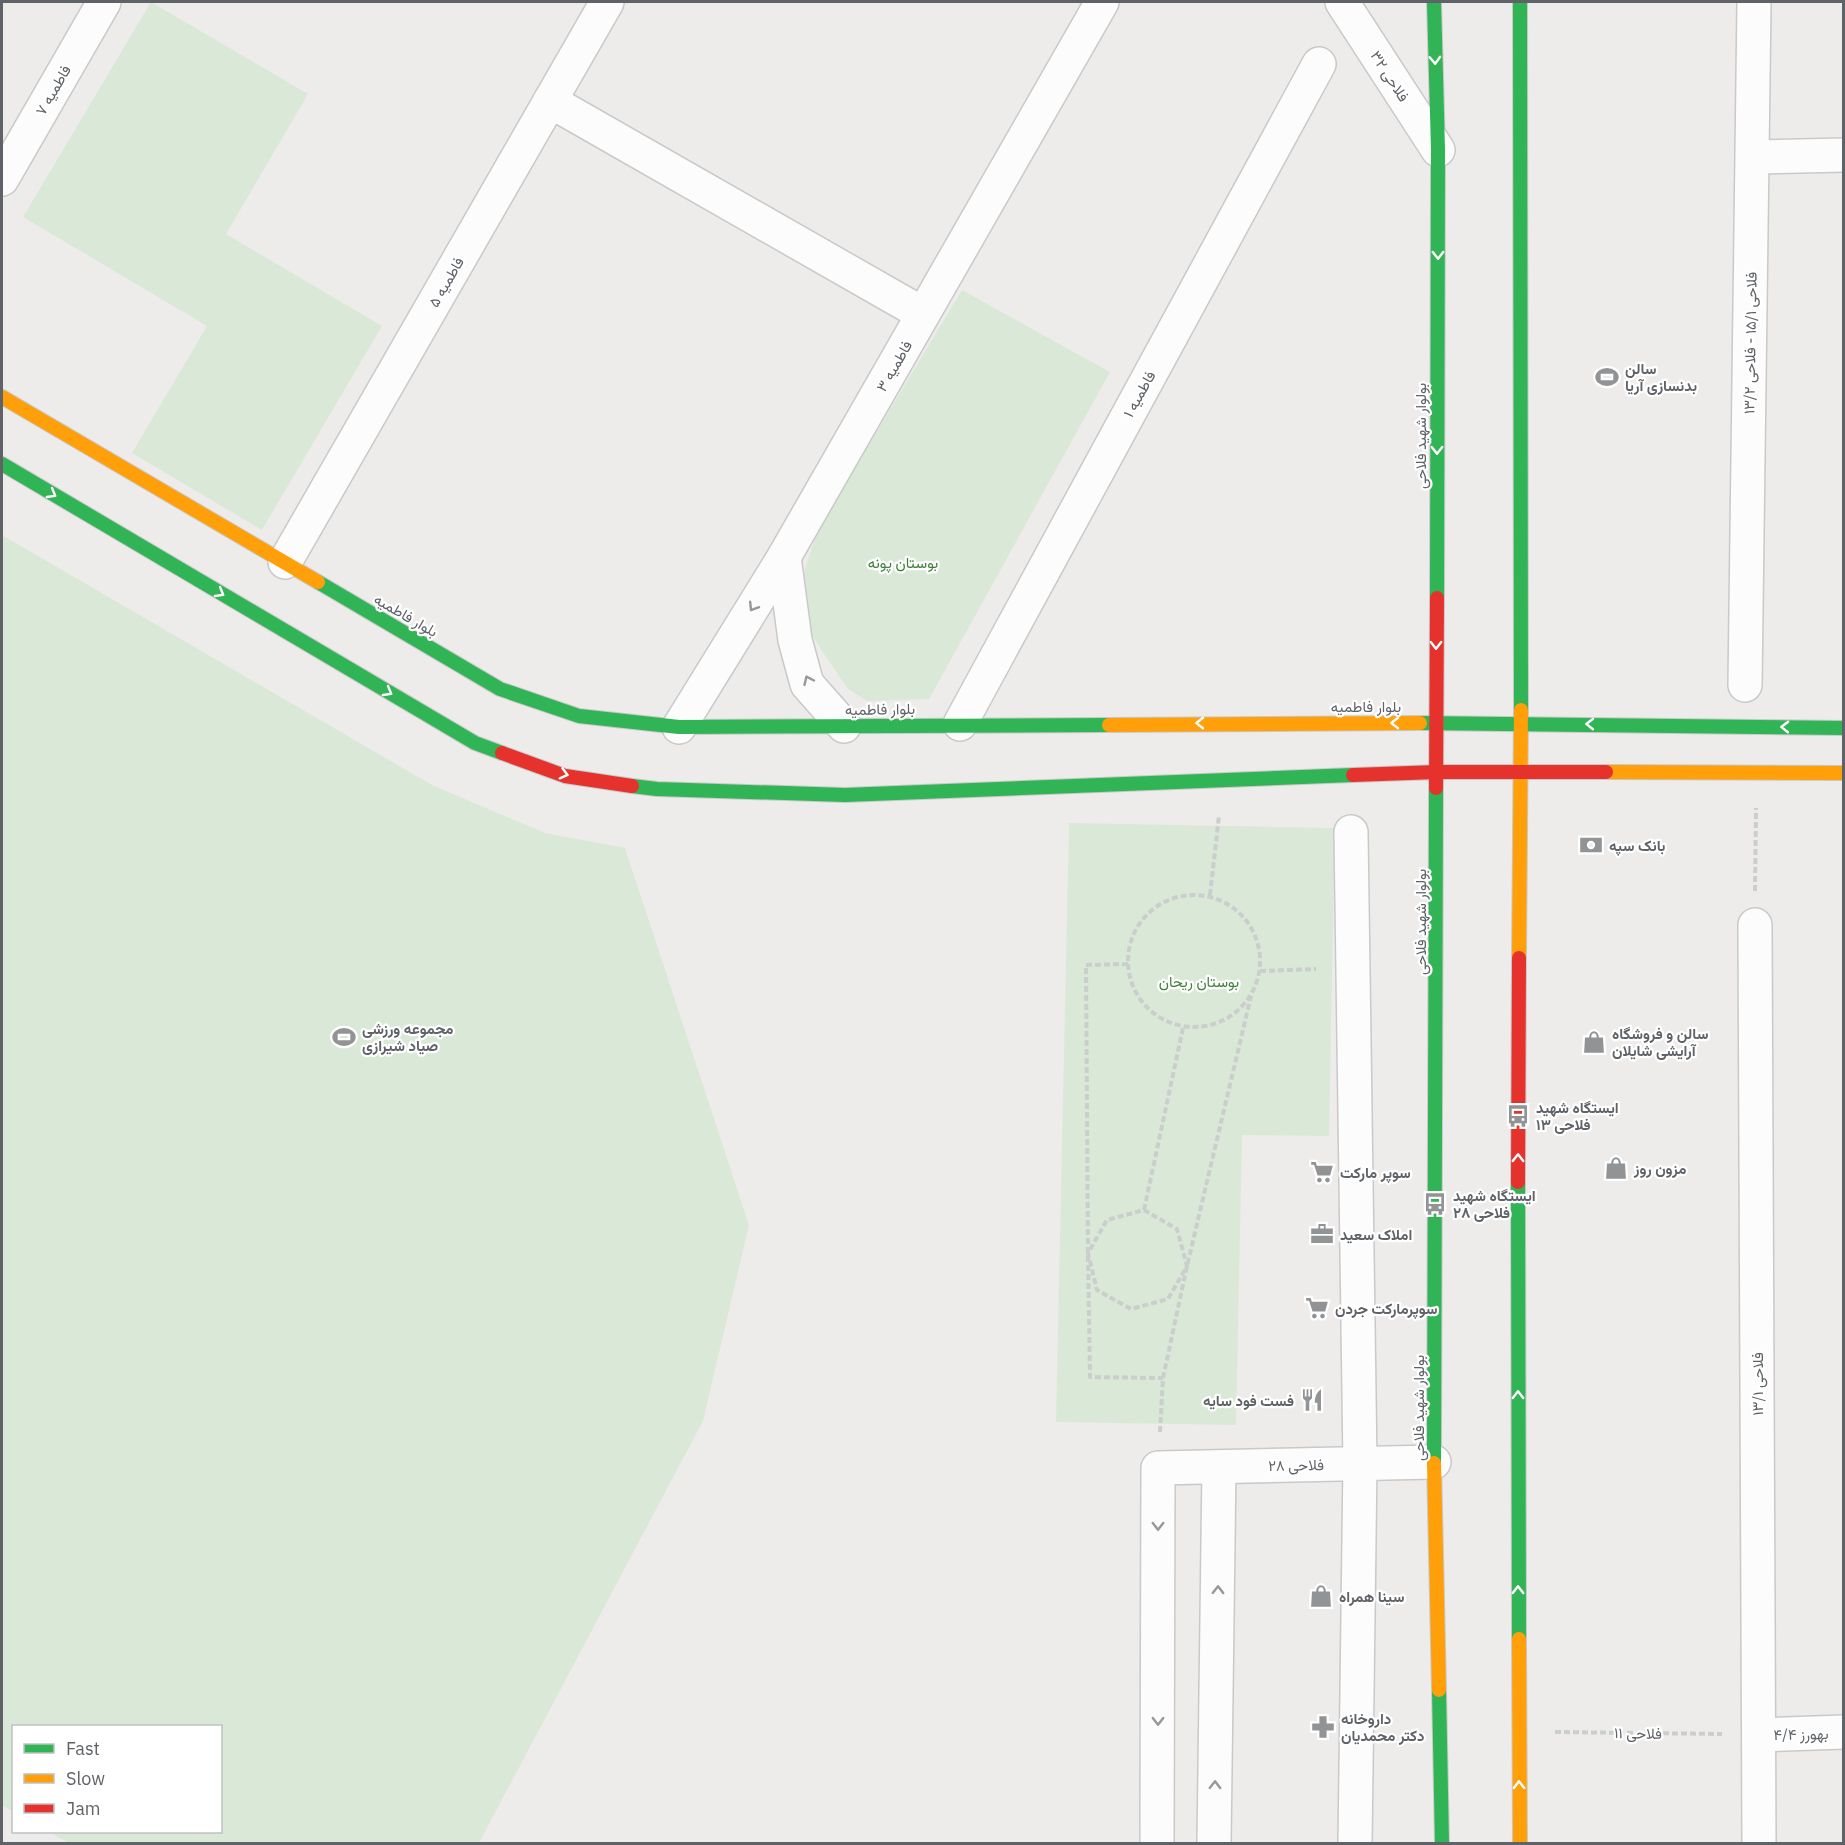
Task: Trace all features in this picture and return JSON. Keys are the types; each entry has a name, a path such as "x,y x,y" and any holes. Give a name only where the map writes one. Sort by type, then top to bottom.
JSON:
{"street":[{"name":"فاطمیه ۷","path":"2,179 104,2"},
{"name":"فاطمیه ۵","path":"285,562 607,2"},
{"name":"فاطمیه ۳","path":"679,727 784,557 1102,2"},
{"name":"فلاحی ۳۲","path":"1342,2 1438,150"},
{"name":"بولوار شهید فلاحی","path":"1434,2 1438,150 1434,1462 1442,1844"},
{"path":"1520,2 1521,773 1518,1116 1520,1844"},
{"name":"فلاحی ۱۵/۱ - فلاحی ۱۳/۲","path":"1745,685 1754,2"},
{"name":"فاطمیه ۱","path":"960,724 1319,64"},
{"path":"550,100 923,314"},
{"path":"1753,157 1844,155"},
{"name":"بلوار فاطمیه","path":"2,397 500,689 579,716 679,727 1520,723 1844,728"},
{"path":"2,464 475,743 565,776 657,789 845,795 1437,772 1844,773"},
{"path":"784,557 795,640 807,684 844,726"},
{"path":"1351,832 1360,1463 1355,1844"},
{"name":"فلاحی ۱۳/۱","path":"1755,925 1759,1844"},
{"name":"فلاحی ۲۸","path":"1158,1468 1434,1462"},
{"path":"1214,1844 1219,1467"},
{"path":"1157,1844 1158,1468"},
{"name":"بهورز ۴/۴","path":"1759,1735 1844,1732"}],"path":[{"path":"1755,925 1756,773"},
{"path":"1210,896 1224,780"},
{"path":"1158,1468 1163,1378 1251,996 1260,972 1259,946 1247,922 1229,904 1210,896 1178,896 1154,907 1137,926 1128,951 1128,977 1139,1001 1158,1018 1183,1028 1209,1027 1233,1016 1251,996"},
{"path":"1128,964 1086,965 1090,1377 1163,1378"},
{"path":"1260,972 1353,968"},
{"path":"1144,1210 1183,1028"},
{"path":"1144,1210 1177,1229 1187,1266 1168,1299 1131,1309 1097,1290 1088,1253 1107,1220 1144,1210"},
{"name":"فلاحی ۱۱","path":"1518,1731 1759,1735"}],"green space":[{"path":"151,2 308,94 226,234 382,326 262,530 132,453 207,326 23,217"},
{"name":"بوستان پونه","path":"962,290 1110,372 929,699 867,701 848,689 807,627 800,600 805,569 818,529"},
{"name":"مجموعه ورزشی صیاد شیرازی","path":"2,535 432,785 545,833 625,848 749,1225 703,1421 479,1843 71,1844 51,1833 222,1833 222,1725 12,1725 12,1811 2,1805"},
{"name":"بوستان ریحان","path":"1069,823 1335,828 1329,1136 1242,1135 1236,1425 1056,1422"}],"traffic: fast":[{"path":"1434,2 1438,150 1437,598"},
{"path":"1520,2 1521,710"},
{"path":"2,464 475,743 502,753"},
{"path":"318,582 500,689 579,716 679,727 1109,725"},
{"path":"1420,723 1844,728"},
{"path":"632,786 657,789 845,795 1353,775"},
{"path":"1434,1463 1436,788"},
{"path":"1518,1182 1519,1639"},
{"path":"1439,1690 1442,1844"}],"traffic: slow":[{"path":"2,397 318,582"},
{"path":"1519,958 1521,710"},
{"path":"1109,725 1420,723"},
{"path":"1606,772 1844,773"},
{"path":"1434,1463 1439,1690"},
{"path":"1519,1639 1520,1844"}],"traffic: jam":[{"path":"1436,788 1437,598"},
{"path":"502,753 565,776 632,786"},
{"path":"1353,775 1437,772 1606,772"},
{"path":"1518,1182 1519,958"}],"place":[{"name":"سالن بدنسازی آریا","path":"1607,377"},
{"name":"بانک سپه","path":"1591,845"},
{"name":"مجموعه ورزشی صیاد شیرازی","path":"344,1037"},
{"name":"سالن و فروشگاه آرایشی شایلان","path":"1594,1042"},
{"name":"ایستگاه شهید فلاحی ۱۳","path":"1518,1116"},
{"name":"مزون روز","path":"1616,1168"},
{"name":"سوپر مارکت","path":"1322,1172"},
{"name":"ایستگاه شهید فلاحی ۲۸","path":"1435,1204"},
{"name":"املاک سعید","path":"1322,1234"},
{"name":"سوپرمارکت جردن","path":"1317,1308"},
{"name":"فست فود سایه","path":"1312,1400"},
{"name":"سینا همراه","path":"1321,1596"},
{"name":"داروخانه دکتر محمدیان","path":"1323,1727"}]}
